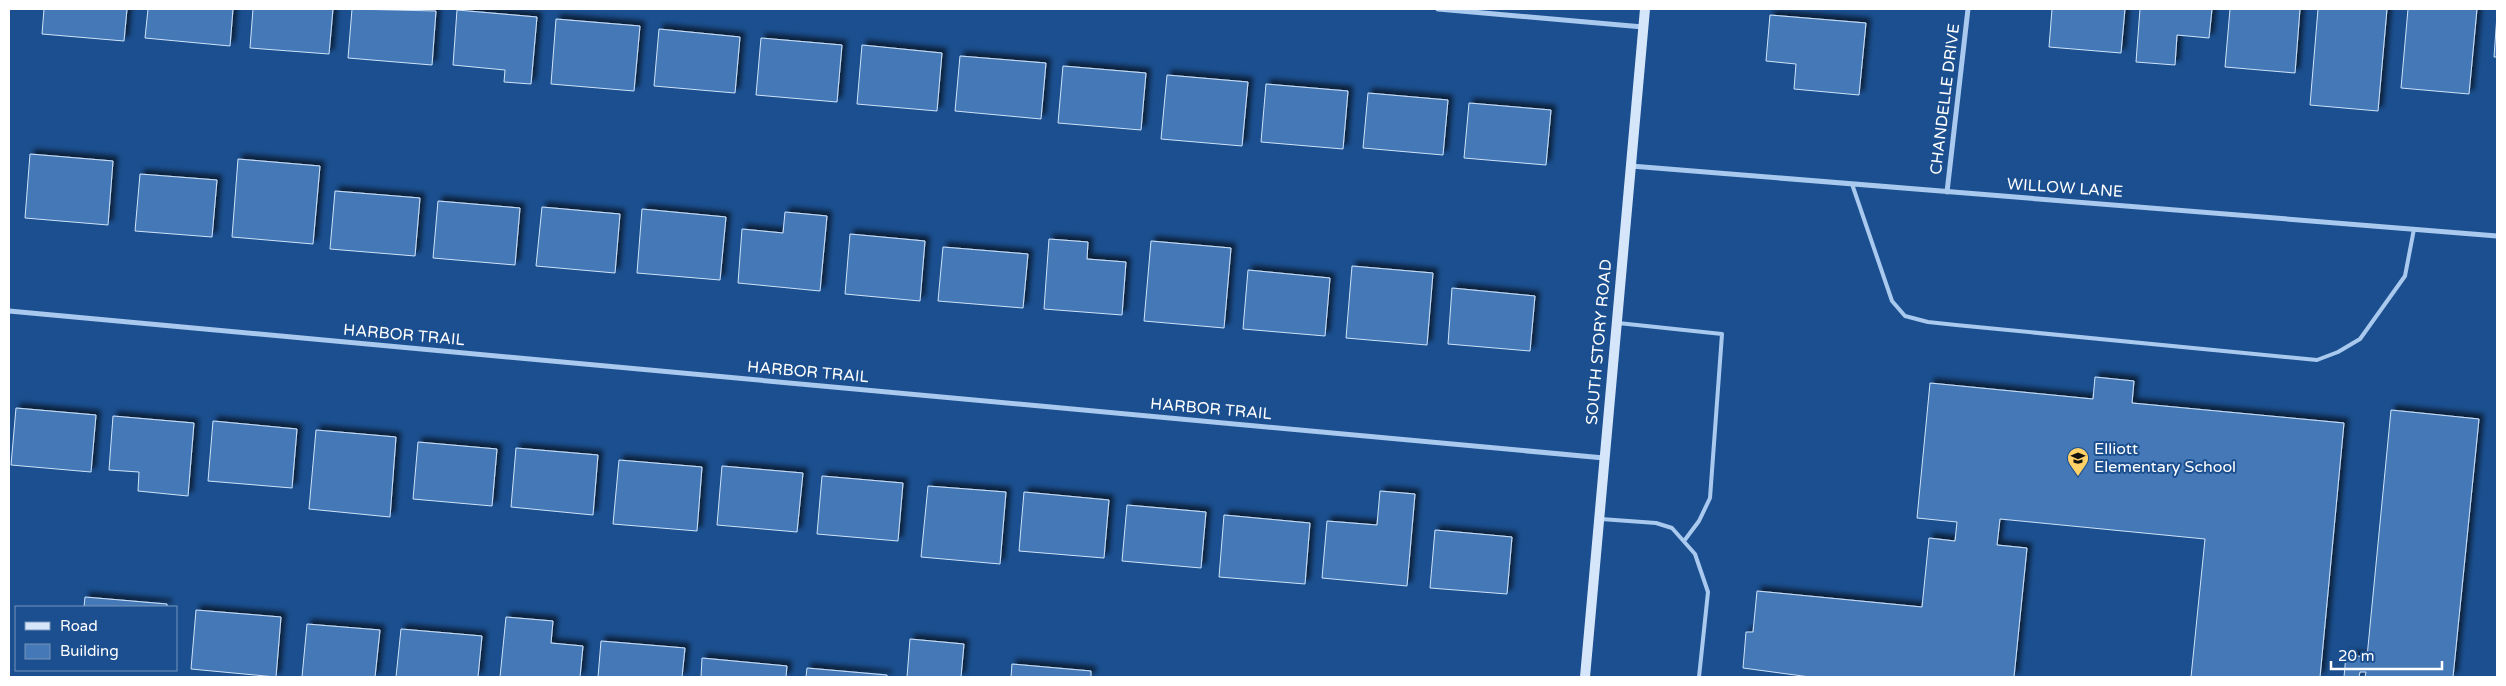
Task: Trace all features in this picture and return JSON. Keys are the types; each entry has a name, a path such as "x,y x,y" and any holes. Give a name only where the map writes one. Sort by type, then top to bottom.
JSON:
{"main road":[{"name":"SOUTH STORY ROAD","path":"1585,677 1645,9"}],"street":[{"path":"1438,9 1642,27"},
{"name":"CHANDELLE DRIVE","path":"1946,192 1968,9"},
{"name":"WILLOW LANE","path":"1630,166 2497,236"},
{"name":"HARBOR TRAIL","path":"9,311 1604,458"}],"lane":[{"path":"1852,184 1892,301 1905,316 1928,322 1956,325 2317,360 2338,352 2360,339 2405,276 2414,229"},
{"path":"1616,322 1722,334 1710,498 1699,521 1684,541"},
{"path":"1598,518 1656,523 1672,528 1695,554 1708,592 1699,677"}],"building":[{"path":"44,9 127,9 124,41 42,34"},
{"path":"148,9 233,9 230,46 145,38"},
{"path":"253,9 333,9 329,54 250,48"},
{"path":"352,9 436,11 432,65 348,58"},
{"path":"2052,9 2125,9 2121,53 2049,47"},
{"path":"2140,9 2212,9 2209,38 2177,35 2175,65 2136,62"},
{"path":"2230,9 2300,9 2295,73 2225,67"},
{"path":"2318,9 2387,9 2378,111 2310,105"},
{"path":"2408,9 2477,9 2469,94 2401,88"},
{"path":"457,10 537,17 531,84 504,82 505,70 453,65"},
{"path":"1770,15 1866,23 1859,95 1794,89 1796,64 1766,61"},
{"path":"2497,15 2497,57 2494,57"},
{"path":"556,19 640,26 634,91 551,84"},
{"path":"659,29 740,37 735,93 654,86"},
{"path":"761,38 842,45 837,102 756,95"},
{"path":"862,45 942,53 937,111 857,104"},
{"path":"960,56 1046,63 1041,119 955,111"},
{"path":"1063,66 1146,73 1141,130 1058,123"},
{"path":"1167,75 1248,82 1242,146 1161,139"},
{"path":"1266,84 1348,91 1343,149 1261,142"},
{"path":"1368,93 1448,100 1443,155 1363,148"},
{"path":"1469,103 1551,110 1546,165 1464,158"},
{"path":"30,154 113,161 108,225 25,218"},
{"path":"238,159 320,166 313,244 232,237"},
{"path":"140,174 217,180 212,237 135,231"},
{"path":"335,191 420,198 415,256 330,249"},
{"path":"438,201 520,208 515,265 433,258"},
{"path":"542,207 620,214 615,273 536,266"},
{"path":"642,209 726,217 720,280 637,273"},
{"path":"785,212 827,216 820,291 738,283 742,229 783,233"},
{"path":"850,234 925,241 920,301 845,294"},
{"path":"1049,239 1088,242 1087,259 1126,262 1122,315 1044,309"},
{"path":"1151,241 1231,248 1224,328 1144,321"},
{"path":"943,247 1028,254 1023,308 938,301"},
{"path":"1352,266 1433,273 1427,345 1346,338"},
{"path":"1248,270 1330,278 1325,336 1243,329"},
{"path":"1452,288 1535,296 1530,351 1448,344"},
{"path":"2095,377 2134,381 2132,403 2344,423 2320,677 2191,677 2205,539 2000,519 1997,545 2027,548 2014,677 1810,677 1743,668 1746,632 1753,632 1757,591 1922,607 1929,538 1955,541 1957,522 1917,518 1930,383 2093,399"},
{"path":"16,408 96,415 91,472 11,465"},
{"path":"2391,410 2479,419 2453,677 2365,677 2366,672 2360,672 2359,677 2344,677 2346,655 2367,657"},
{"path":"113,416 194,423 188,496 138,491 139,472 109,470"},
{"path":"213,421 297,429 292,488 208,481"},
{"path":"316,430 396,437 390,517 309,509"},
{"path":"418,442 497,449 492,506 413,499"},
{"path":"516,448 598,455 593,515 511,507"},
{"path":"619,460 702,467 697,531 613,524"},
{"path":"722,466 803,473 797,532 717,525"},
{"path":"822,476 903,483 898,541 817,534"},
{"path":"928,486 1006,492 1000,564 921,557"},
{"path":"1380,491 1415,494 1407,586 1322,578 1327,521 1377,525"},
{"path":"1024,492 1109,500 1104,558 1019,551"},
{"path":"1127,505 1206,512 1201,568 1122,561"},
{"path":"1224,515 1310,523 1305,584 1219,577"},
{"path":"1435,530 1512,537 1507,594 1430,588"},
{"path":"85,597 167,604 167,606 84,606"},
{"path":"196,610 281,617 276,677 191,669"},
{"path":"506,617 553,621 551,643 583,646 580,677 500,677"},
{"path":"307,624 380,630 375,677 302,677"},
{"path":"401,629 482,636 478,677 396,677"},
{"path":"910,639 964,644 961,677 907,677"},
{"path":"601,641 685,648 682,677 598,677"},
{"path":"702,658 787,666 786,677 701,677"},
{"path":"1012,664 1091,671 1091,677 1011,677"},
{"path":"807,668 887,675 887,677 806,677"}],"place":[{"name":"Elliott Elementary School","path":"2078,477"}]}
